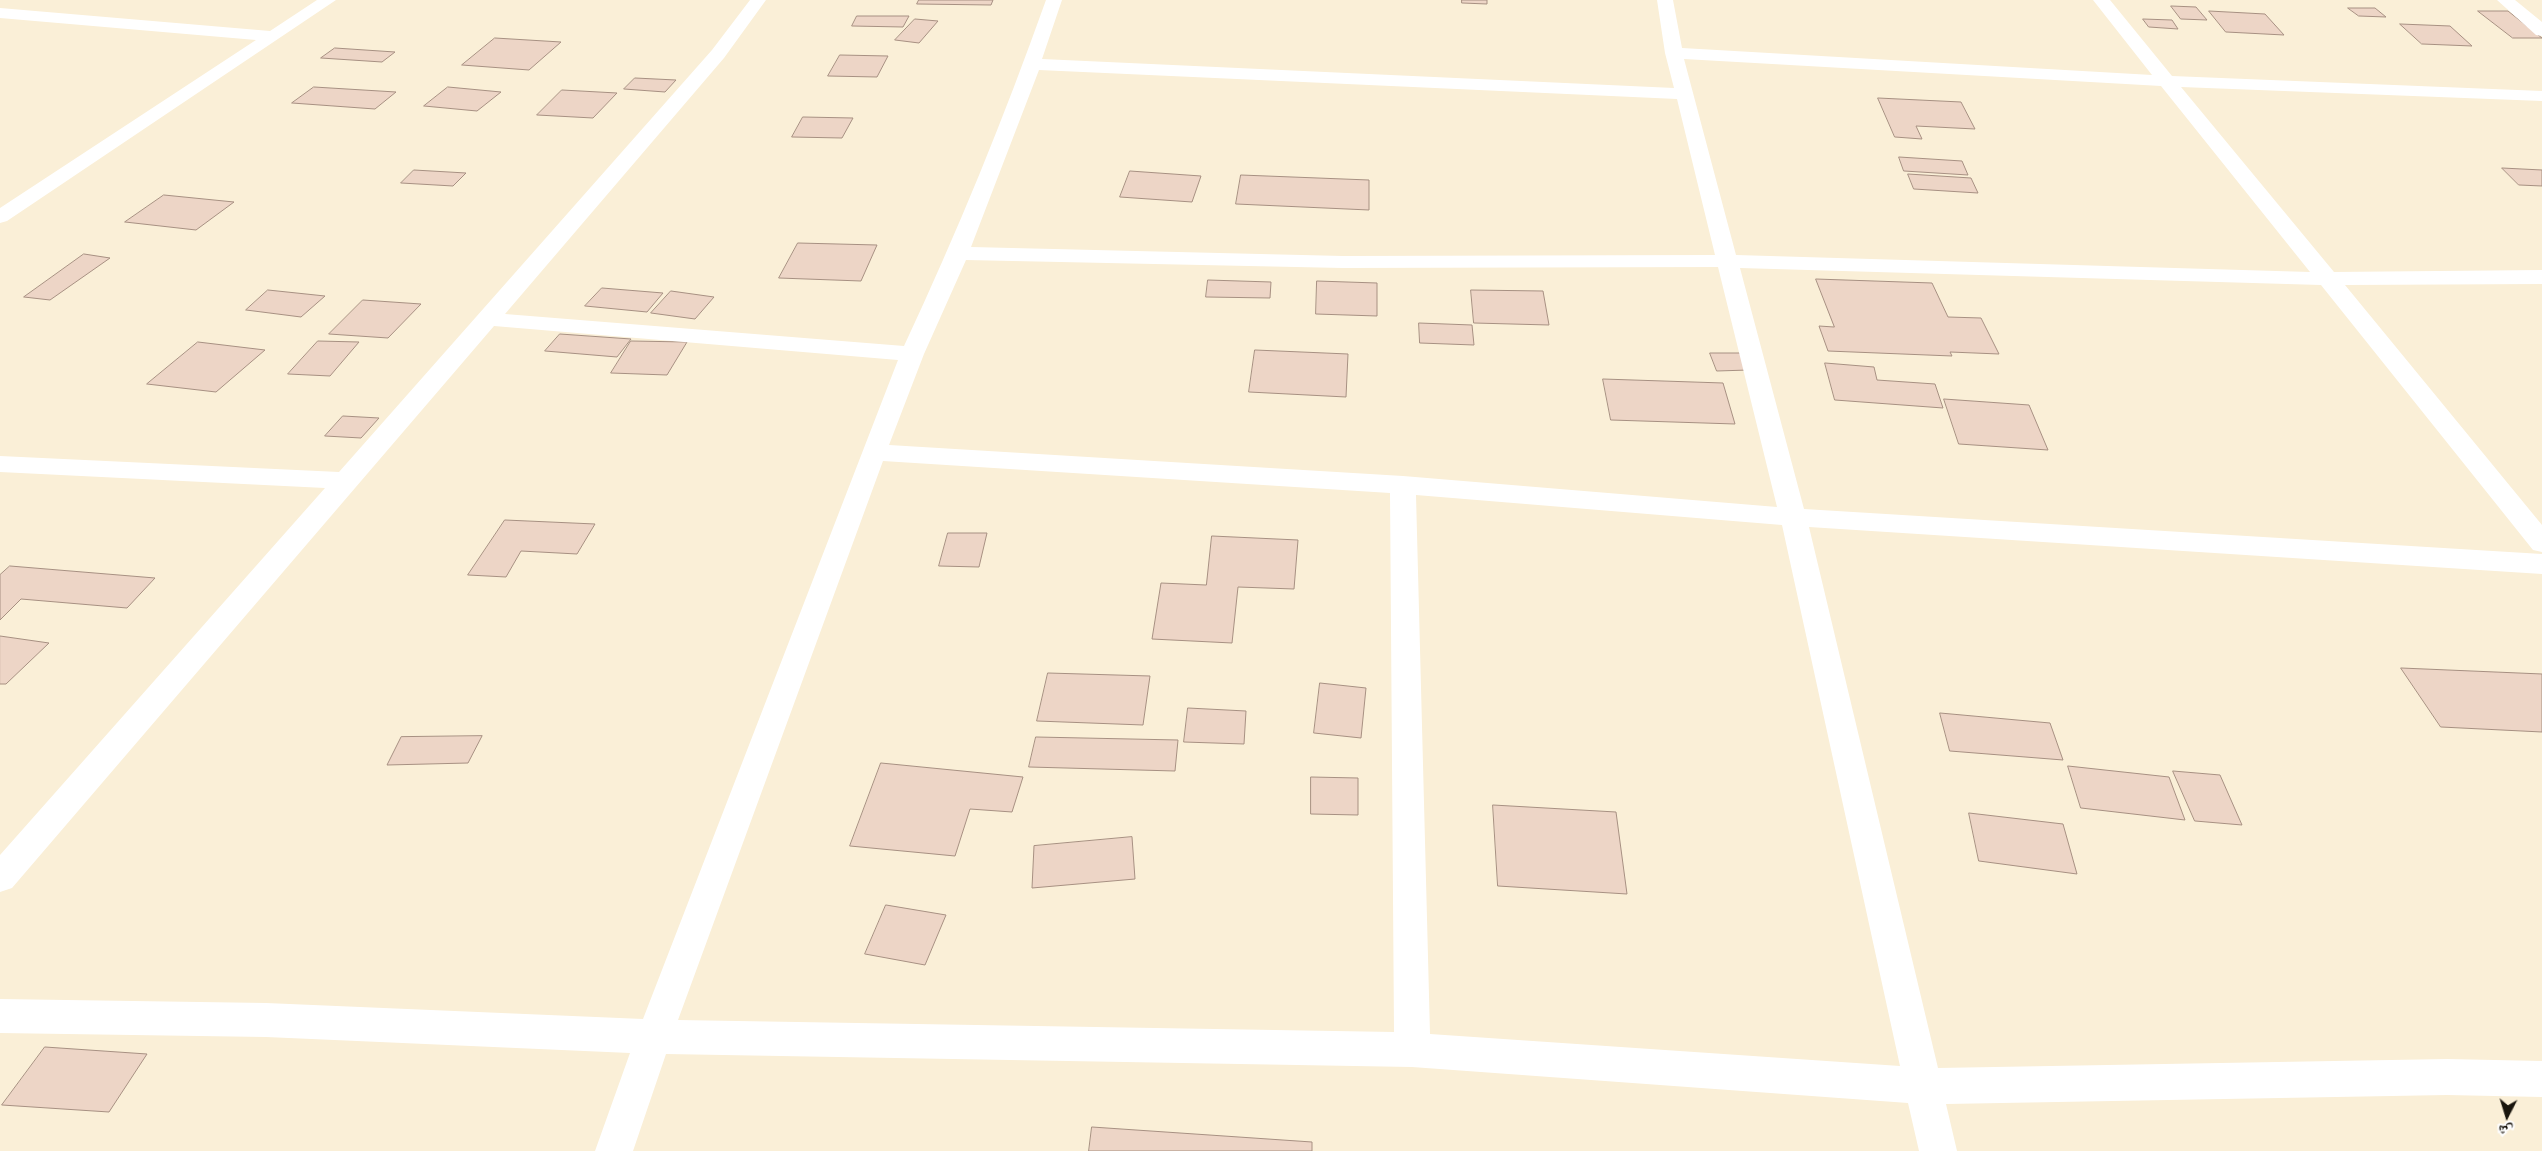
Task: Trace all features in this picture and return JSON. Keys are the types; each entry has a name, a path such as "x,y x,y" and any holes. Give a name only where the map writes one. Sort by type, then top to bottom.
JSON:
{"street":[{"path":"0,217 328,0"},
{"path":"0,878 348,481 718,54 758,0"},
{"path":"614,1151 654,1037 874,452 912,354 958,253 1032,64 1054,0"},
{"path":"1665,0 1674,53 1793,518 1938,1151"},
{"path":"2101,0 2542,543"},
{"path":"2505,0 2542,30"},
{"path":"0,13 273,36"},
{"path":"1674,53 2166,81 2542,96"},
{"path":"1032,64 1685,94"},
{"path":"958,253 1343,262 1727,261 2328,279 2542,277"},
{"path":"488,319 912,354"},
{"path":"874,452 1403,485 1793,518 2542,564"},
{"path":"0,464 348,481"},
{"path":"1403,485 1412,1050"},
{"path":"0,1016 266,1020 654,1037 1412,1050 1922,1086 2447,1078 2542,1079"}],"building":[{"path":"919,0 993,0 991,5 917,4"},
{"path":"1462,0 1487,0 1487,4 1462,3"},
{"path":"2171,6 2196,7 2207,20 2181,19"},
{"path":"2348,8 2375,8 2386,17 2359,16"},
{"path":"2209,11 2265,14 2284,35 2226,32"},
{"path":"2478,11 2508,11 2542,38 2513,38"},
{"path":"857,16 909,16 903,27 852,26"},
{"path":"915,19 938,21 919,43 895,40"},
{"path":"2143,19 2172,20 2178,29 2149,27"},
{"path":"2400,24 2450,26 2472,46 2422,44"},
{"path":"495,38 561,42 529,70 462,65"},
{"path":"335,48 395,52 382,62 321,58"},
{"path":"840,55 888,56 877,77 828,76"},
{"path":"635,78 676,80 665,92 624,89"},
{"path":"314,87 396,92 375,109 292,103"},
{"path":"448,87 501,92 477,111 424,106"},
{"path":"562,90 617,93 593,118 537,115"},
{"path":"1878,98 1961,102 1975,129 1916,126 1922,139 1895,137"},
{"path":"803,117 853,118 842,138 792,137"},
{"path":"1899,157 1962,161 1968,175 1904,171"},
{"path":"2502,168 2542,170 2542,186 2519,185"},
{"path":"414,170 466,173 453,186 401,183"},
{"path":"1130,171 1201,176 1192,202 1120,197"},
{"path":"1908,174 1971,178 1978,193 1914,189"},
{"path":"1241,175 1369,180 1369,210 1236,204"},
{"path":"164,195 234,202 196,230 125,222"},
{"path":"798,243 877,245 861,281 779,278"},
{"path":"84,254 110,258 50,300 24,297"},
{"path":"1816,279 1932,283 1948,317 1981,318 1999,354 1950,352 1952,356 1828,351 1819,326 1834,327"},
{"path":"1208,280 1271,282 1270,298 1206,297"},
{"path":"1317,281 1377,283 1377,316 1316,314"},
{"path":"602,288 663,293 647,312 585,306"},
{"path":"268,290 325,296 301,317 246,310"},
{"path":"1471,290 1543,291 1549,325 1474,323"},
{"path":"671,291 714,297 695,319 651,313"},
{"path":"363,300 421,304 388,338 329,334"},
{"path":"1419,323 1472,325 1474,345 1420,343"},
{"path":"560,334 631,339 617,357 545,351"},
{"path":"318,341 359,342 330,376 288,374"},
{"path":"631,341 687,342 667,375 611,373"},
{"path":"198,342 265,350 216,392 147,384"},
{"path":"1255,350 1348,354 1346,397 1249,392"},
{"path":"1710,353 1741,353 1749,370 1717,371"},
{"path":"1825,363 1874,367 1877,380 1935,384 1943,408 1835,400"},
{"path":"1603,379 1723,383 1735,424 1611,420"},
{"path":"1944,399 2029,405 2048,450 1959,444"},
{"path":"343,416 379,418 361,438 325,436"},
{"path":"505,520 595,524 577,554 521,551 506,577 468,575"},
{"path":"948,533 987,533 979,567 939,566"},
{"path":"1212,536 1298,540 1294,589 1238,587 1232,643 1152,639 1161,583 1206,585"},
{"path":"10,566 155,578 127,608 21,599 0,620 0,575"},
{"path":"0,636 49,643 6,684 0,684"},
{"path":"2401,668 2542,674 2542,732 2441,727"},
{"path":"1048,673 1150,676 1143,725 1037,721"},
{"path":"1320,683 1366,688 1361,738 1314,733"},
{"path":"1188,708 1246,711 1244,744 1184,742"},
{"path":"1940,713 2050,723 2063,760 1950,751"},
{"path":"482,736 468,763 387,765 401,737"},
{"path":"1036,737 1178,740 1175,771 1029,767"},
{"path":"881,763 1023,777 1012,812 970,809 955,856 850,846"},
{"path":"2068,766 2169,777 2185,820 2081,808"},
{"path":"2173,771 2220,775 2242,825 2195,821"},
{"path":"1311,777 1358,778 1358,815 1311,814"},
{"path":"1493,805 1616,812 1627,894 1498,886"},
{"path":"1969,813 2063,824 2077,874 1979,861"},
{"path":"1132,837 1135,879 1032,888 1034,846"},
{"path":"886,905 946,915 925,965 865,954"},
{"path":"45,1047 147,1054 109,1112 2,1105"},
{"path":"1092,1127 1312,1142 1312,1151 1089,1151"}]}
